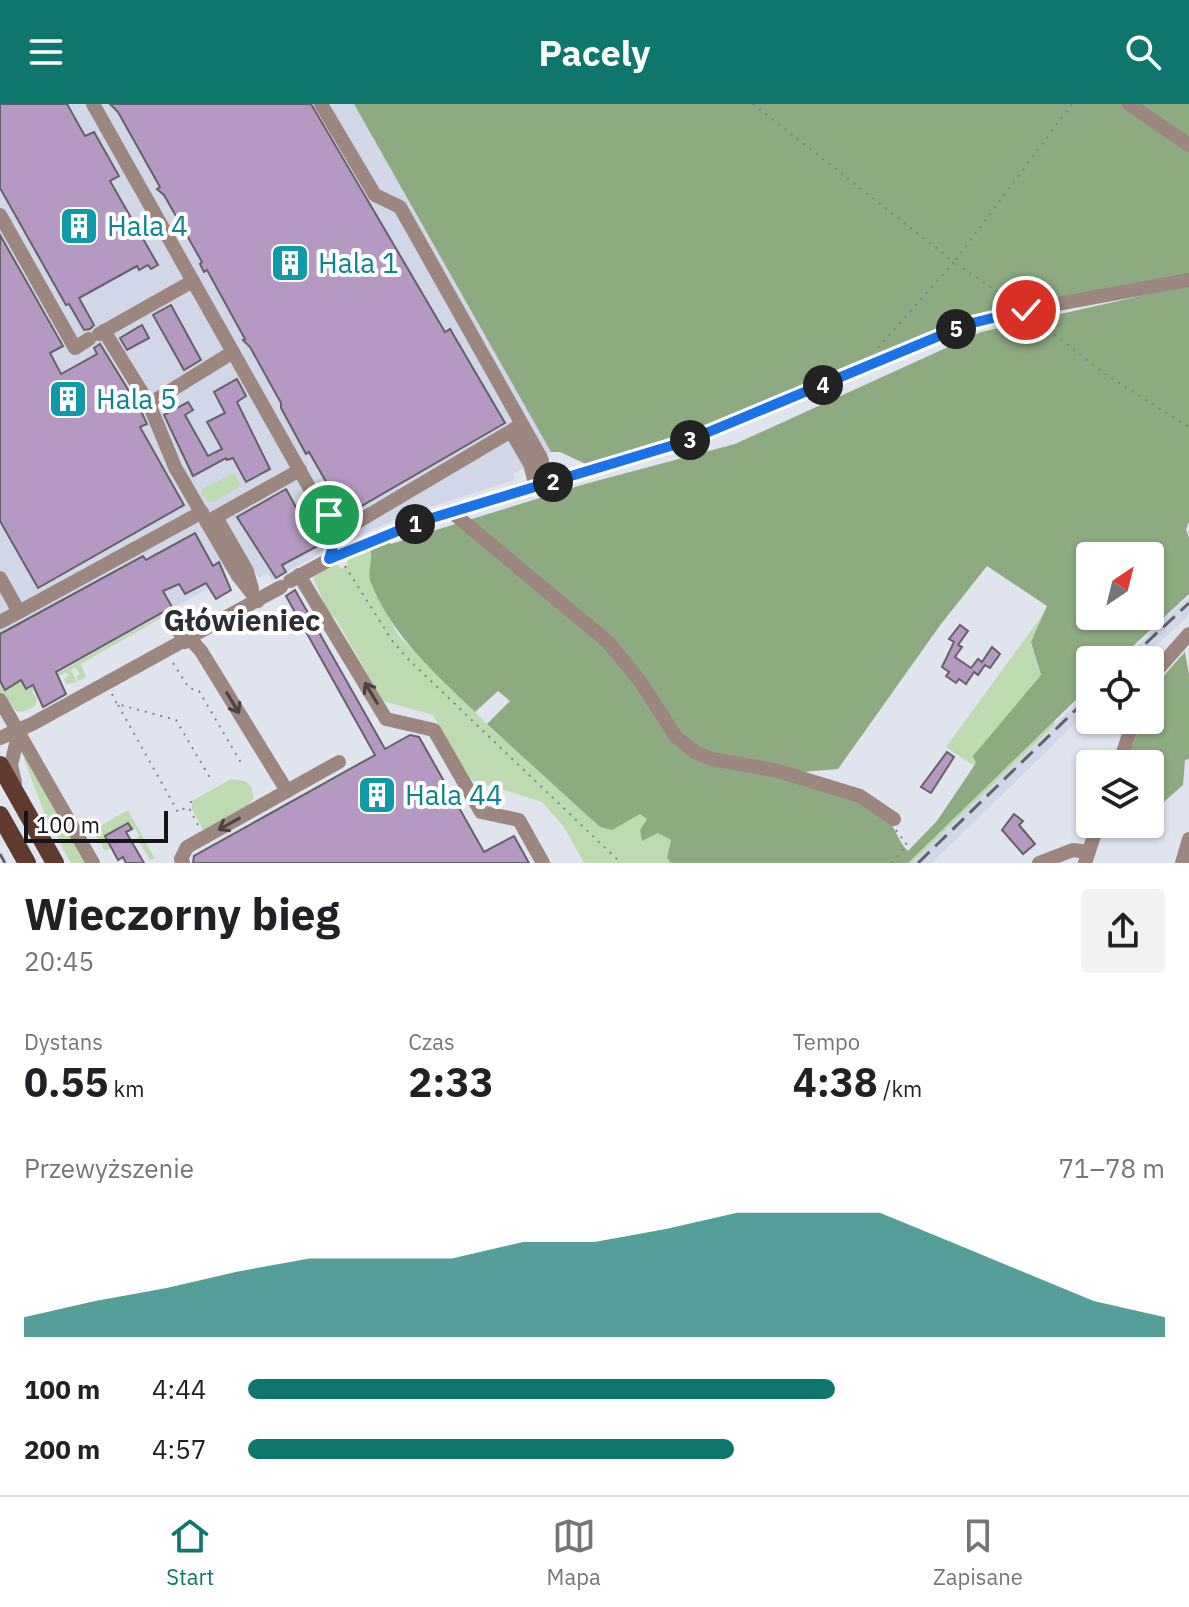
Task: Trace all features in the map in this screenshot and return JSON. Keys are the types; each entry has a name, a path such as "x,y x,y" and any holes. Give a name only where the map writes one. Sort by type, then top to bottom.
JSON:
{"main road":[{"path":"0,765 55,863"},
{"path":"0,815 27,863"}],"street":[{"path":"93,104 318,503"},
{"path":"321,104 376,197 400,207 542,485"},
{"path":"1129,104 1189,145"},
{"path":"0,215 75,348 193,281"},
{"path":"0,751 18,737 187,641 255,597 334,557 422,521 687,441 968,324 1189,280"},
{"path":"98,335 149,404 175,467 247,571 255,597"},
{"path":"149,404 233,352"},
{"path":"334,557 334,543 342,531 516,429"},
{"path":"0,622 300,470"},
{"path":"453,513 608,642 640,681 676,737 687,747 704,757 778,771 860,796 894,819"},
{"path":"329,515 342,531"},
{"path":"0,578 19,612"},
{"path":"290,581 386,719 434,730 481,812 519,820 543,863"},
{"path":"174,623 187,641 201,651 287,791"},
{"path":"1164,662 1189,634"},
{"path":"0,700 18,737 93,863"},
{"path":"0,727 18,737"},
{"path":"0,738 18,737"},
{"path":"18,737 11,765 24,809"},
{"path":"183,863 181,859 187,847 339,762"},
{"path":"1039,863 1073,850 1086,858 1093,838"},
{"path":"1182,863 1189,839"}],"path":[{"path":"753,104 954,262 1108,376 1189,427"},
{"path":"877,349 954,262 1072,104"},
{"path":"334,557 409,660 621,863"},
{"path":"173,663 189,688 199,691 243,766"},
{"path":"112,694 178,812 189,806 191,801"},
{"path":"117,704 176,720 209,776 213,773"},
{"path":"189,806 205,837"},
{"path":"892,863 907,845 896,830 894,819"}],"shaded area":[{"path":"0,104 354,104 551,452 513,474 515,480 408,514 321,553 272,581 268,573 259,578 250,562 221,561 226,570 221,573 231,590 216,599 209,588 27,690 21,681 5,690 0,681"},
{"path":"1189,597 1189,615 1156,646 1137,646 1154,630 1164,630 1164,621"},
{"path":"1076,704 1076,723 932,863 912,863"}],"green space":[{"path":"354,104 1189,104 1189,275 1011,308 698,432 590,466 560,452 551,452"},
{"path":"1189,285 1189,522 1186,529 1189,538 1189,594 1164,617 1164,542 1076,542 1076,630 1150,630 1133,646 1076,646 1076,700 908,863 671,863 667,858 671,840 658,833 642,841 640,830 647,819 640,814 612,830 600,827 487,724 510,701 498,691 475,712 403,637 371,583 369,547 387,540 391,544 585,484 735,444 981,332","holes":["987,566 1047,606 1031,642 1041,675 973,756 976,763 937,821 908,851 888,820 864,804 767,775 838,769 941,624"]},
{"path":"234,473 241,486 213,502 208,502 204,495 201,497 202,489"},
{"path":"369,547 373,554 370,581 398,635 498,735 532,762 600,827 612,830 639,813 647,819 640,830 643,840 658,833 671,840 667,858 671,863 584,863 564,827 542,802 469,779 433,715 383,701 336,619 327,610 313,577 336,563 341,569 348,565 347,558"},
{"path":"1049,606 1031,643 1055,724 912,863 859,863 867,851 908,852 937,821 976,767 946,747"},
{"path":"160,616 81,664 86,677 78,681 76,677 80,674 75,667 71,670 77,682 67,684 64,679 69,676 66,672 32,691 37,699 35,706 23,712 16,711 0,692 0,681 5,689 21,680 27,690"},
{"path":"1185,652 1189,675 1189,759 1185,760 1183,785 1164,802 1164,750 1131,750 1137,734 1164,734 1164,678"},
{"path":"26,755 88,863 71,863 45,815 24,759"},
{"path":"231,779 245,781 251,787 254,798 241,814 205,833 192,809 192,801"},
{"path":"128,810 155,858 150,860 137,838 140,836 127,822 105,836 111,848 105,851 93,830"}],"building":[{"name":"Hala 4","path":"0,104 67,104 85,136 94,132 119,176 110,181 158,265 151,269 148,265 139,270 137,266 79,298 94,325 90,329 84,330 69,304 66,305 0,188"},
{"name":"Hala 1","path":"110,104 311,104 445,332 450,329 505,423 346,515 332,491 328,505 321,489 328,485 309,452 306,454 207,270 204,272 202,262 164,195 157,189 160,187 118,112"},
{"path":"0,235 63,346 50,353 61,374 97,354 94,348 100,344 140,409 147,424 140,427 184,505 38,588 0,521"},
{"path":"171,305 201,360 184,370 153,315"},
{"path":"142,325 149,338 127,350 120,338"},
{"path":"237,379 246,396 237,402 270,469 246,482 233,458 226,458 193,476 164,415 188,402 193,410 185,415 208,456 222,449 207,422 225,413 214,392"},
{"path":"286,489 315,542 318,513 327,528 325,542 282,565 286,572 276,578 237,517"},
{"path":"195,533 213,566 219,562 231,590 216,599 206,583 185,594 179,584 163,591 172,607 56,672 66,694 43,707 33,685 26,689 21,680 5,690 0,681 0,634 143,556 146,560"},
{"name":"Hala 44","path":"295,590 385,749 410,735 419,737 484,852 514,836 529,863 193,863 194,856 375,755 286,596"},
{"path":"960,625 968,631 958,645 962,647 955,657 971,668 978,659 982,662 992,647 1000,654 990,668 985,665 978,675 974,672 966,684 959,679 956,683 946,676 949,672 942,667 954,642 949,639"},
{"path":"947,752 954,757 931,793 921,787"},
{"path":"1014,814 1023,821 1019,825 1035,844 1023,854 1002,830"},
{"path":"128,823 132,829 126,832 144,863 126,863 123,857 118,860 105,836"}],"railway":[{"path":"1143,646 1189,603"},
{"path":"918,863 1076,710"},
{"path":"0,854 5,863"}],"place":[{"name":"Hala 4","path":"79,226"},
{"name":"Hala 1","path":"290,263"},
{"name":"Hala 5","path":"68,399"},
{"name":"Hala 44","path":"377,795"}],"district":[{"name":"Główieniec","path":"242,621"}],"route":[{"path":"329,515 342,531 329,559 422,521 687,441 968,324 1026,310"}]}
